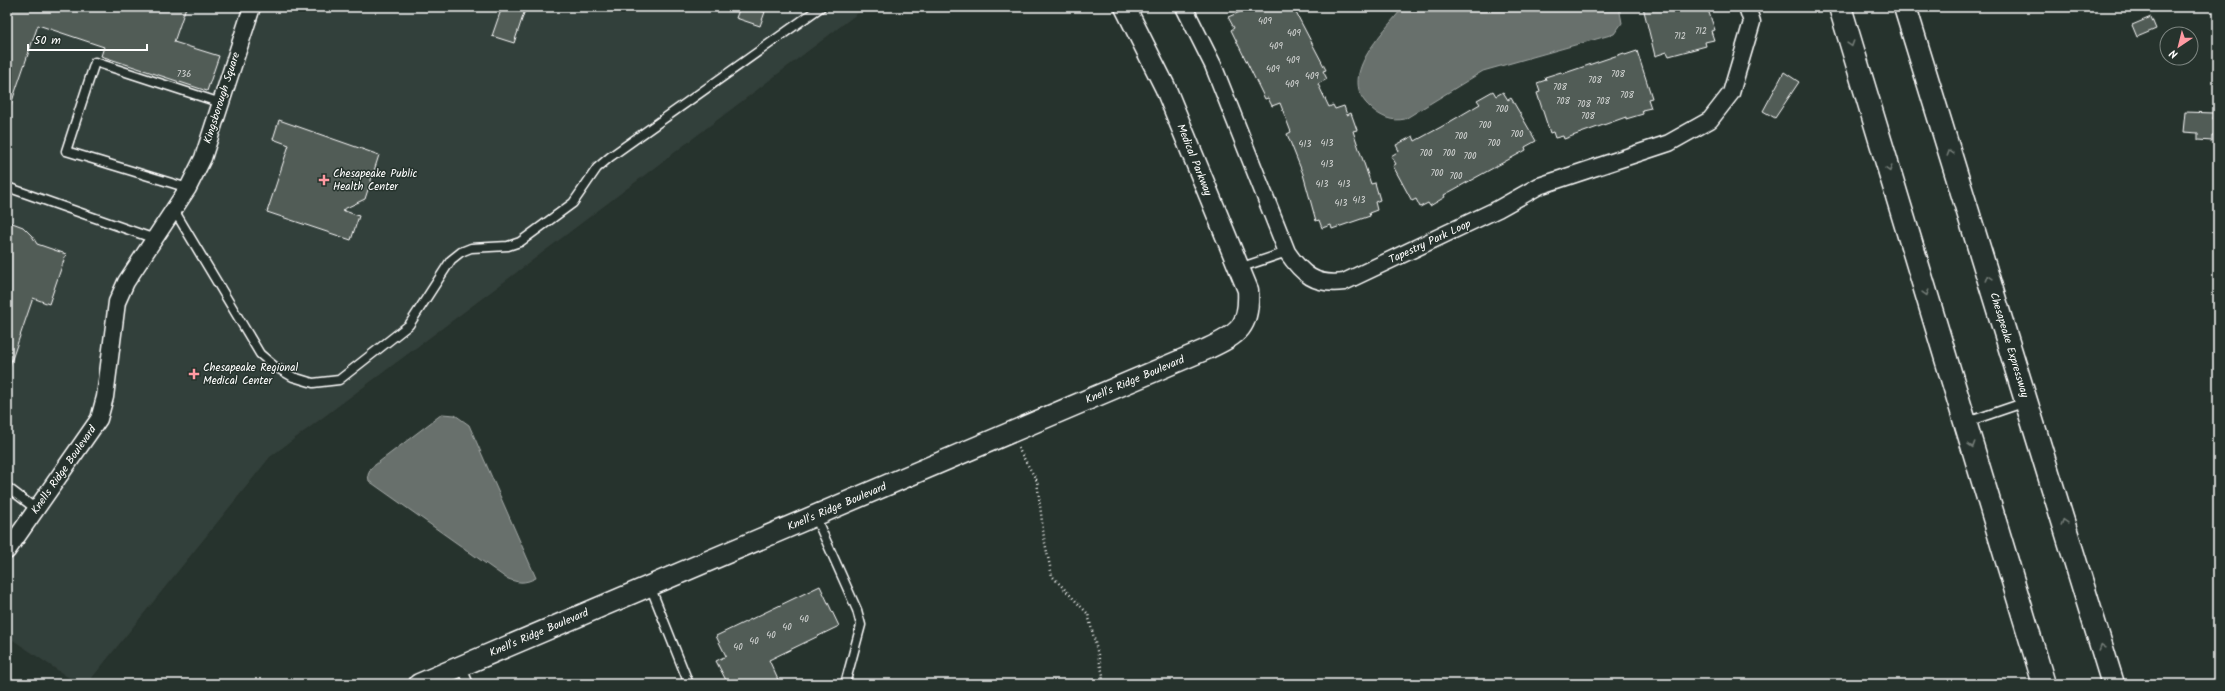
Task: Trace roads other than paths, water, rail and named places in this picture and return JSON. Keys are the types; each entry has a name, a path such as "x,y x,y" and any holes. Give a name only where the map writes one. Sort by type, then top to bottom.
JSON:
{"highway":[{"path":"1840,7 2044,684"},
{"name":"Chesapeake Expressway","path":"1905,7 2113,684"}],"street":[{"name":"Kingsborough Square","path":"188,188 203,158 252,7"},
{"name":"Medical Parkway","path":"1125,7 1165,87 1248,290 1247,318"},
{"name":"Tapestry Park Loop","path":"1184,7 1213,65 1287,252 1298,268 1314,279 1330,284 1344,282 1498,209 1539,186 1669,143 1710,120 1731,93 1752,22 1747,7"},
{"name":"Knells Ridge Boulevard","path":"7,551 99,419 105,397 117,302 126,282 188,188"},
{"name":"Knell's Ridge Boulevard","path":"419,684 1207,349 1228,339 1242,326 1247,318"}],"lane":[{"path":"174,210 260,354 274,366 293,377 313,382 339,380 409,325 451,260 456,256 471,248 508,246 520,242 573,203 597,168 610,157 821,7"},
{"path":"188,188 66,151 95,62 221,103"},
{"path":"7,187 155,238"},
{"path":"1239,268 1287,252"},
{"path":"1965,422 2027,402"},
{"path":"7,487 36,509"},
{"path":"815,516 857,610 861,625 845,684"},
{"path":"650,586 689,684"},
{"path":"461,666 469,684"}],"place":[{"name":"Chesapeake Public Health Center","path":"324,180"},
{"name":"Chesapeake Regional Medical Center","path":"194,374"}]}
